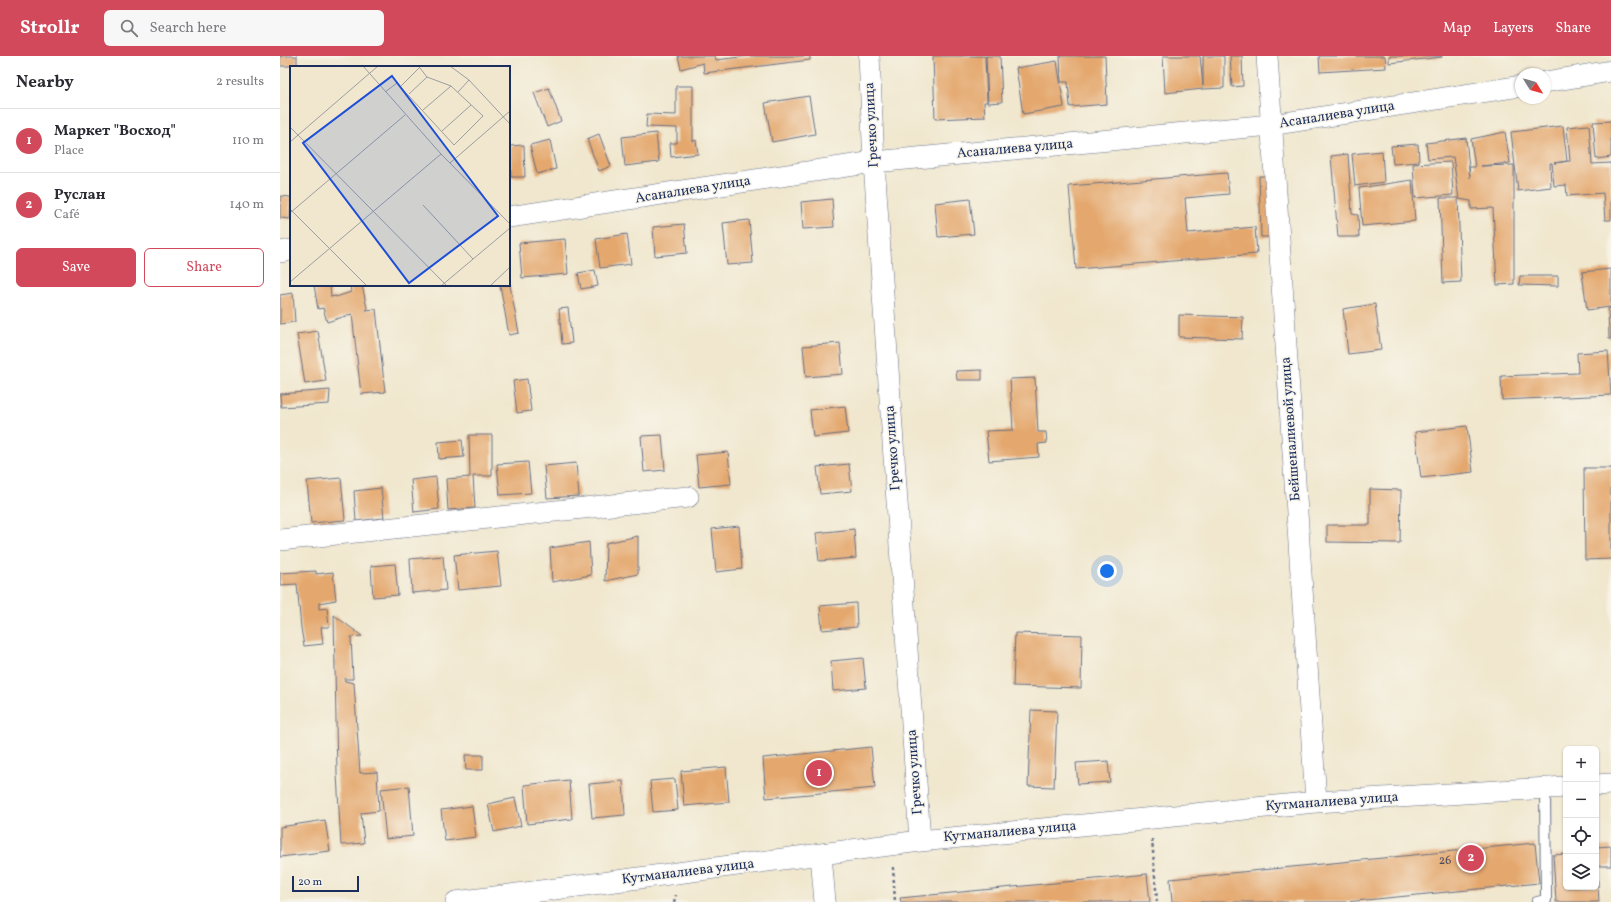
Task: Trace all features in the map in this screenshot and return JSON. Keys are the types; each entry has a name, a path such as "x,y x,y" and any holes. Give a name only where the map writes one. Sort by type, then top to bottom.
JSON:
{"street":[{"name":"Гречко улица","path":"869,56 874,162 920,841"},
{"name":"Бейшеналиевой улица","path":"1267,56 1316,802"},
{"path":"1551,81 1611,71"},
{"name":"Асаналиева улица","path":"510,217 874,162 1271,126 1515,87"},
{"path":"280,252 290,250"},
{"path":"280,540 688,497"},
{"path":"1599,785 1611,784"},
{"name":"Кутманалиева улица","path":"456,902 920,841 1316,802 1563,787"},
{"path":"822,855 825,902"}],"lane":[{"path":"1537,902 1546,900 1545,788"}],"path":[{"path":"1150,819 1157,902"},
{"path":"892,844 895,902"}],"building":[{"path":"280,56 297,56 297,66 280,66"},
{"path":"678,56 715,56 716,60 748,56 810,56 810,60 704,73 703,63 681,69"},
{"path":"933,56 985,56 987,102 984,102 985,117 935,119"},
{"path":"986,56 1000,56 1002,102 988,103"},
{"path":"1060,56 1105,56 1107,104 1070,107 1068,82 1061,82"},
{"path":"1163,56 1200,56 1203,86 1203,56 1224,56 1224,88 1165,93"},
{"path":"1230,56 1242,56 1243,86 1232,87"},
{"path":"1319,56 1385,56 1386,68 1320,72"},
{"path":"1389,56 1442,56 1442,57 1389,63"},
{"path":"1057,61 1064,107 1023,114 1016,68"},
{"path":"676,86 693,86 693,141 696,140 698,154 671,157 670,143 677,143 677,128 646,127 647,114 676,115"},
{"path":"549,88 561,121 547,127 534,93"},
{"path":"809,96 815,134 772,142 765,103"},
{"path":"1611,121 1611,157 1596,159 1593,122"},
{"path":"1589,125 1592,164 1611,163 1611,220 1605,220 1603,193 1567,196 1566,185 1554,186 1552,163 1550,163 1551,187 1518,191 1511,132 1563,126 1567,161 1554,163 1570,161 1567,127"},
{"path":"1505,132 1510,163 1481,166 1514,165 1514,284 1497,285 1493,208 1471,209 1471,201 1459,199 1453,157 1428,159 1426,143 1466,138 1470,178 1469,167 1475,167 1471,139"},
{"path":"656,133 659,162 625,166 622,137"},
{"path":"599,134 611,166 599,171 587,139"},
{"path":"550,140 556,169 537,174 530,145"},
{"path":"1418,144 1419,162 1393,164 1391,146"},
{"path":"524,145 525,177 511,177 510,146"},
{"path":"1382,151 1384,182 1355,186 1352,154"},
{"path":"1348,154 1352,214 1358,215 1359,237 1338,237 1331,156"},
{"path":"1451,162 1453,195 1415,198 1413,164"},
{"path":"1227,173 1229,194 1185,198 1188,233 1255,227 1257,254 1076,269 1069,186"},
{"path":"1259,176 1270,176 1272,237 1261,237"},
{"path":"1412,180 1415,221 1362,226 1359,188"},
{"path":"280,196 290,197 290,219 280,218"},
{"path":"1440,198 1458,198 1461,282 1443,283"},
{"path":"832,199 834,227 803,229 801,202"},
{"path":"970,199 974,234 938,237 935,203"},
{"path":"749,220 753,263 727,265 723,223"},
{"path":"684,224 687,253 655,256 653,227"},
{"path":"627,234 631,264 600,268 596,239"},
{"path":"565,239 568,274 522,278 519,243"},
{"path":"1611,269 1611,307 1587,310 1582,272"},
{"path":"595,270 598,286 581,289 578,273"},
{"path":"1520,276 1558,276 1558,286 1519,285"},
{"path":"510,285 519,333 509,335 500,286"},
{"path":"314,286 330,286 331,297 336,297 351,292 350,286 362,286 367,308 366,310 376,309 385,392 361,394 352,314 327,322 323,308 318,309"},
{"path":"293,293 295,322 280,324 280,295"},
{"path":"1375,304 1381,350 1348,354 1343,309"},
{"path":"568,308 572,343 562,344 559,309"},
{"path":"1611,308 1611,339 1609,339 1608,309"},
{"path":"1179,315 1243,317 1242,339 1179,337"},
{"path":"318,331 326,381 305,384 297,334"},
{"path":"840,343 843,374 806,377 803,346"},
{"path":"1608,351 1611,395 1502,400 1501,376 1578,373 1577,353"},
{"path":"982,370 982,380 957,380 956,371"},
{"path":"1035,378 1038,432 1046,432 1047,443 1038,444 1039,457 989,461 986,431 1013,430 1010,379"},
{"path":"527,379 531,411 517,413 513,381"},
{"path":"330,390 329,404 281,407 280,394"},
{"path":"845,406 848,433 813,437 810,410"},
{"path":"1467,426 1473,472 1421,478 1415,432"},
{"path":"469,435 492,435 492,476 473,476 475,508 448,510 446,479 470,477"},
{"path":"662,435 665,470 644,472 641,436"},
{"path":"462,440 464,457 439,459 438,442"},
{"path":"728,452 731,484 699,487 696,455"},
{"path":"528,462 531,493 500,495 497,464"},
{"path":"576,463 579,496 547,498 544,466"},
{"path":"849,464 852,491 820,494 817,467"},
{"path":"1584,468 1611,468 1611,559 1585,560"},
{"path":"436,477 439,509 414,512 411,480"},
{"path":"341,478 345,520 311,523 307,481"},
{"path":"381,488 384,518 356,521 354,491"},
{"path":"1370,489 1401,490 1400,543 1327,542 1327,525 1370,525"},
{"path":"739,526 742,569 716,572 712,529"},
{"path":"854,529 856,558 819,561 816,533"},
{"path":"638,536 638,574 605,581 606,543"},
{"path":"589,542 591,575 552,582 550,548"},
{"path":"497,551 501,586 458,590 454,555"},
{"path":"443,556 446,590 412,593 410,559"},
{"path":"395,564 398,595 373,597 371,566"},
{"path":"316,571 316,574 333,572 336,600 319,603 319,609 327,608 329,627 321,627 323,644 304,646 297,584 280,585 280,573"},
{"path":"856,603 857,627 822,630 820,606"},
{"path":"334,615 362,636 351,637 353,679 344,679 345,681 354,683 360,773 377,772 379,811 361,813 364,843 341,845 337,774"},
{"path":"1015,633 1082,635 1081,688 1013,686"},
{"path":"863,658 866,688 833,691 831,661"},
{"path":"1031,710 1057,711 1054,787 1028,786"},
{"path":"871,747 875,788 766,798 763,758"},
{"path":"465,755 483,755 483,770 466,770"},
{"path":"1108,761 1110,782 1078,784 1076,763"},
{"path":"726,767 729,802 684,806 681,771"},
{"path":"675,779 678,810 653,812 650,781"},
{"path":"569,780 572,819 527,824 524,785"},
{"path":"623,781 625,815 592,818 589,784"},
{"path":"409,786 413,836 386,839 381,789"},
{"path":"515,798 521,826 494,832 488,804"},
{"path":"472,806 476,837 445,841 441,810"},
{"path":"325,820 330,851 280,857 280,827"},
{"path":"1535,843 1539,883 1346,902 1172,902 1170,879"},
{"path":"1611,846 1611,866 1599,866 1599,847"},
{"path":"1563,854 1563,890 1598,890 1599,902 1556,902 1553,855"},
{"path":"1147,874 1150,902 901,902 900,898"}],"place":[{"name":"Маркет \"Восход\"","path":"819,773"},
{"name":"Руслан","path":"1471,858"}]}
